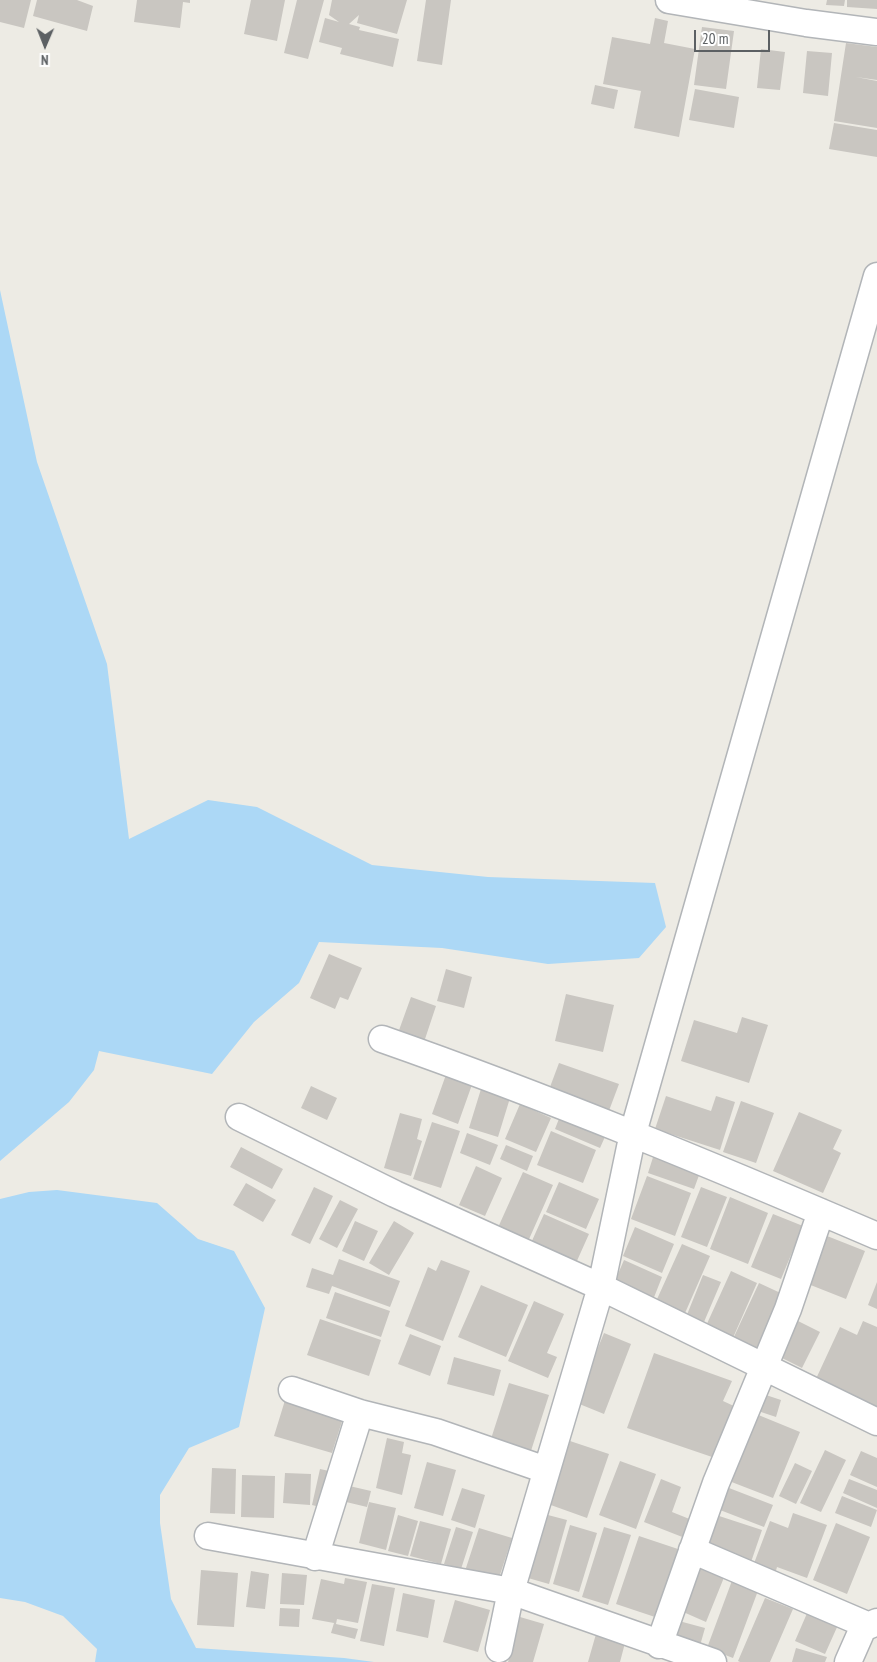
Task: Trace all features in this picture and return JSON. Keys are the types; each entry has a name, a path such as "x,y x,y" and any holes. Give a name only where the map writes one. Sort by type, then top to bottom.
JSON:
{"street":[{"path":"668,0 806,23 877,32"},
{"path":"499,1649 512,1591 546,1470 601,1287 632,1133 877,276"},
{"path":"382,1039 632,1133 877,1236"},
{"path":"239,1117 412,1202 601,1287 877,1422"},
{"path":"658,1644 739,1424 788,1309 821,1212"},
{"path":"292,1390 360,1413 436,1432 546,1470"},
{"path":"316,1557 360,1413"},
{"path":"208,1536 512,1591 713,1662"},
{"path":"692,1550 872,1623"},
{"path":"848,1662 863,1628 872,1623"}],"water":[{"path":"0,290 37,462 107,664 129,839 208,800 257,807 372,865 488,877 655,883 666,927 639,958 548,964 442,948 319,942 299,983 254,1022 212,1074 99,1051 94,1070 69,1102 0,1161"},
{"path":"57,1190 157,1203 198,1239 234,1251 265,1308 239,1427 189,1448 160,1495 160,1523 171,1599 196,1648 344,1658 374,1662 95,1662 97,1649 63,1616 25,1602 0,1598 0,1199 29,1192"}],"building":[{"path":"0,0 31,0 24,28 0,22"},
{"path":"37,0 77,0 93,6 87,31 33,16"},
{"path":"137,0 190,0 190,3 183,2 180,28 134,22"},
{"path":"251,0 285,0 277,41 244,34"},
{"path":"297,0 324,0 308,59 284,53"},
{"path":"332,0 407,0 397,34 357,23 359,15 349,24 360,27 359,30 399,39 393,67 340,54 342,48 319,42 325,18 339,22 329,15"},
{"path":"426,0 451,0 442,65 417,61"},
{"path":"827,0 845,0 844,6 826,5"},
{"path":"847,0 877,0 877,9 847,7"},
{"path":"655,18 668,21 664,43 695,49 679,137 634,128 641,91 603,84 612,37 650,44"},
{"path":"702,27 734,31 726,89 694,85"},
{"path":"846,43 877,47 877,80 856,77 877,81 877,128 834,121"},
{"path":"761,49 785,52 780,90 757,88"},
{"path":"807,51 832,53 828,96 803,93"},
{"path":"595,85 618,90 614,109 591,104"},
{"path":"695,89 739,97 734,128 689,120"},
{"path":"834,123 877,130 877,157 829,149"},
{"path":"329,954 362,968 348,1000 340,997 335,1009 310,998"},
{"path":"446,969 472,977 464,1008 437,1001"},
{"path":"566,994 614,1005 603,1052 555,1041"},
{"path":"411,997 436,1006 424,1042 398,1033"},
{"path":"742,1017 768,1025 749,1083 681,1061 694,1020 737,1033"},
{"path":"559,1063 619,1084 607,1116 547,1095"},
{"path":"448,1069 474,1079 458,1124 432,1114"},
{"path":"311,1086 337,1098 327,1120 301,1108"},
{"path":"481,1089 510,1098 498,1137 469,1128"},
{"path":"666,1096 711,1111 716,1096 735,1102 720,1150 655,1129"},
{"path":"741,1101 774,1113 756,1163 723,1152"},
{"path":"520,1104 551,1118 536,1152 505,1139"},
{"path":"562,1111 608,1130 600,1148 555,1129"},
{"path":"799,1112 842,1130 833,1149 841,1153 823,1193 773,1171"},
{"path":"400,1113 422,1119 417,1139 422,1141 411,1176 384,1168"},
{"path":"432,1122 460,1131 441,1188 413,1179"},
{"path":"551,1131 596,1150 583,1183 537,1165"},
{"path":"467,1133 498,1145 490,1165 460,1153"},
{"path":"506,1145 533,1156 527,1171 500,1159"},
{"path":"241,1147 283,1169 272,1189 230,1167"},
{"path":"655,1151 702,1167 694,1189 648,1173"},
{"path":"476,1166 502,1178 485,1216 459,1205"},
{"path":"523,1172 553,1185 526,1246 496,1232"},
{"path":"647,1176 691,1193 675,1236 631,1219"},
{"path":"559,1182 599,1199 586,1229 546,1212"},
{"path":"246,1183 276,1200 263,1222 233,1205"},
{"path":"314,1187 333,1196 310,1244 291,1235"},
{"path":"701,1187 727,1197 707,1247 681,1237"},
{"path":"730,1197 768,1213 748,1264 710,1249"},
{"path":"340,1200 358,1209 337,1248 319,1239"},
{"path":"544,1214 589,1234 576,1263 531,1243"},
{"path":"773,1214 803,1226 781,1279 751,1267"},
{"path":"355,1221 378,1231 364,1261 342,1251"},
{"path":"394,1221 414,1233 389,1275 369,1263"},
{"path":"635,1227 674,1244 662,1273 623,1256"},
{"path":"822,1234 865,1251 846,1299 803,1282"},
{"path":"682,1244 710,1256 682,1320 653,1308"},
{"path":"339,1259 400,1281 390,1307 332,1286 329,1294 306,1287 312,1268 333,1275"},
{"path":"441,1260 470,1271 443,1341 405,1326 428,1267 436,1271"},
{"path":"624,1260 662,1277 651,1305 612,1288"},
{"path":"731,1271 757,1283 732,1340 705,1328"},
{"path":"703,1275 721,1282 701,1329 684,1322"},
{"path":"877,1282 877,1309 868,1305"},
{"path":"759,1283 787,1296 761,1354 732,1341"},
{"path":"481,1285 528,1305 506,1357 458,1337"},
{"path":"335,1292 390,1311 381,1337 326,1318"},
{"path":"534,1301 564,1314 547,1353 557,1357 548,1378 508,1361"},
{"path":"320,1319 381,1340 369,1376 307,1355"},
{"path":"798,1321 820,1332 802,1368 780,1357"},
{"path":"863,1321 877,1327 877,1408 815,1381 840,1327 857,1335"},
{"path":"604,1333 631,1344 604,1414 572,1401 587,1375"},
{"path":"410,1334 441,1346 430,1376 398,1364"},
{"path":"654,1353 732,1381 723,1401 736,1407 715,1458 627,1428"},
{"path":"454,1357 501,1370 494,1396 447,1384"},
{"path":"509,1383 549,1395 529,1457 489,1445"},
{"path":"763,1394 781,1400 776,1417 758,1411"},
{"path":"286,1397 344,1415 332,1453 274,1436"},
{"path":"756,1414 800,1432 773,1498 729,1481"},
{"path":"387,1438 404,1442 402,1453 411,1455 402,1495 376,1488"},
{"path":"570,1441 609,1454 587,1518 548,1504"},
{"path":"825,1450 846,1460 821,1512 800,1503"},
{"path":"861,1451 877,1458 877,1487 850,1475"},
{"path":"620,1461 656,1474 636,1529 599,1515"},
{"path":"427,1462 456,1470 443,1516 414,1508"},
{"path":"795,1463 812,1471 796,1504 779,1496"},
{"path":"212,1468 236,1469 235,1514 210,1513"},
{"path":"320,1469 343,1474 335,1511 312,1505"},
{"path":"285,1473 311,1474 310,1505 283,1503"},
{"path":"242,1475 275,1476 274,1518 241,1517"},
{"path":"661,1479 681,1487 672,1512 697,1522 690,1540 644,1522"},
{"path":"849,1479 877,1490 877,1508 843,1493"},
{"path":"345,1485 371,1491 367,1507 342,1501"},
{"path":"462,1488 485,1495 475,1528 451,1520"},
{"path":"729,1488 773,1505 764,1527 720,1510"},
{"path":"842,1496 877,1510 871,1527 835,1513"},
{"path":"369,1502 396,1508 386,1550 359,1543"},
{"path":"793,1513 827,1525 807,1578 777,1567 775,1574 753,1566 770,1521 788,1528"},
{"path":"544,1514 567,1520 549,1584 521,1576"},
{"path":"713,1514 762,1530 750,1565 701,1548"},
{"path":"398,1515 418,1521 408,1556 388,1551"},
{"path":"420,1521 451,1529 441,1564 410,1556"},
{"path":"836,1523 870,1537 847,1594 813,1580"},
{"path":"570,1525 597,1533 579,1592 553,1584"},
{"path":"456,1527 473,1532 461,1569 444,1564"},
{"path":"604,1527 631,1535 608,1605 582,1597"},
{"path":"479,1528 512,1538 498,1581 465,1571"},
{"path":"639,1536 684,1551 661,1619 616,1604"},
{"path":"700,1564 725,1575 706,1622 681,1611"},
{"path":"201,1570 238,1573 234,1627 197,1625"},
{"path":"251,1571 269,1574 265,1609 246,1607"},
{"path":"282,1573 307,1575 304,1605 280,1604"},
{"path":"345,1578 367,1582 358,1623 337,1619 336,1624 358,1629 355,1639 331,1633 334,1623 312,1619 321,1579 344,1584"},
{"path":"733,1578 759,1588 733,1658 707,1648"},
{"path":"372,1584 395,1588 384,1646 360,1641"},
{"path":"403,1593 435,1600 428,1638 396,1631"},
{"path":"765,1598 793,1609 770,1662 740,1662 738,1661"},
{"path":"455,1600 490,1610 478,1652 443,1642"},
{"path":"280,1608 300,1609 299,1627 279,1626"},
{"path":"808,1611 838,1625 825,1654 795,1641"},
{"path":"520,1617 544,1624 533,1662 508,1662"},
{"path":"679,1621 705,1628 699,1649 673,1641"},
{"path":"596,1634 625,1643 620,1662 588,1662"},
{"path":"796,1648 827,1657 825,1662 792,1662"}]}
